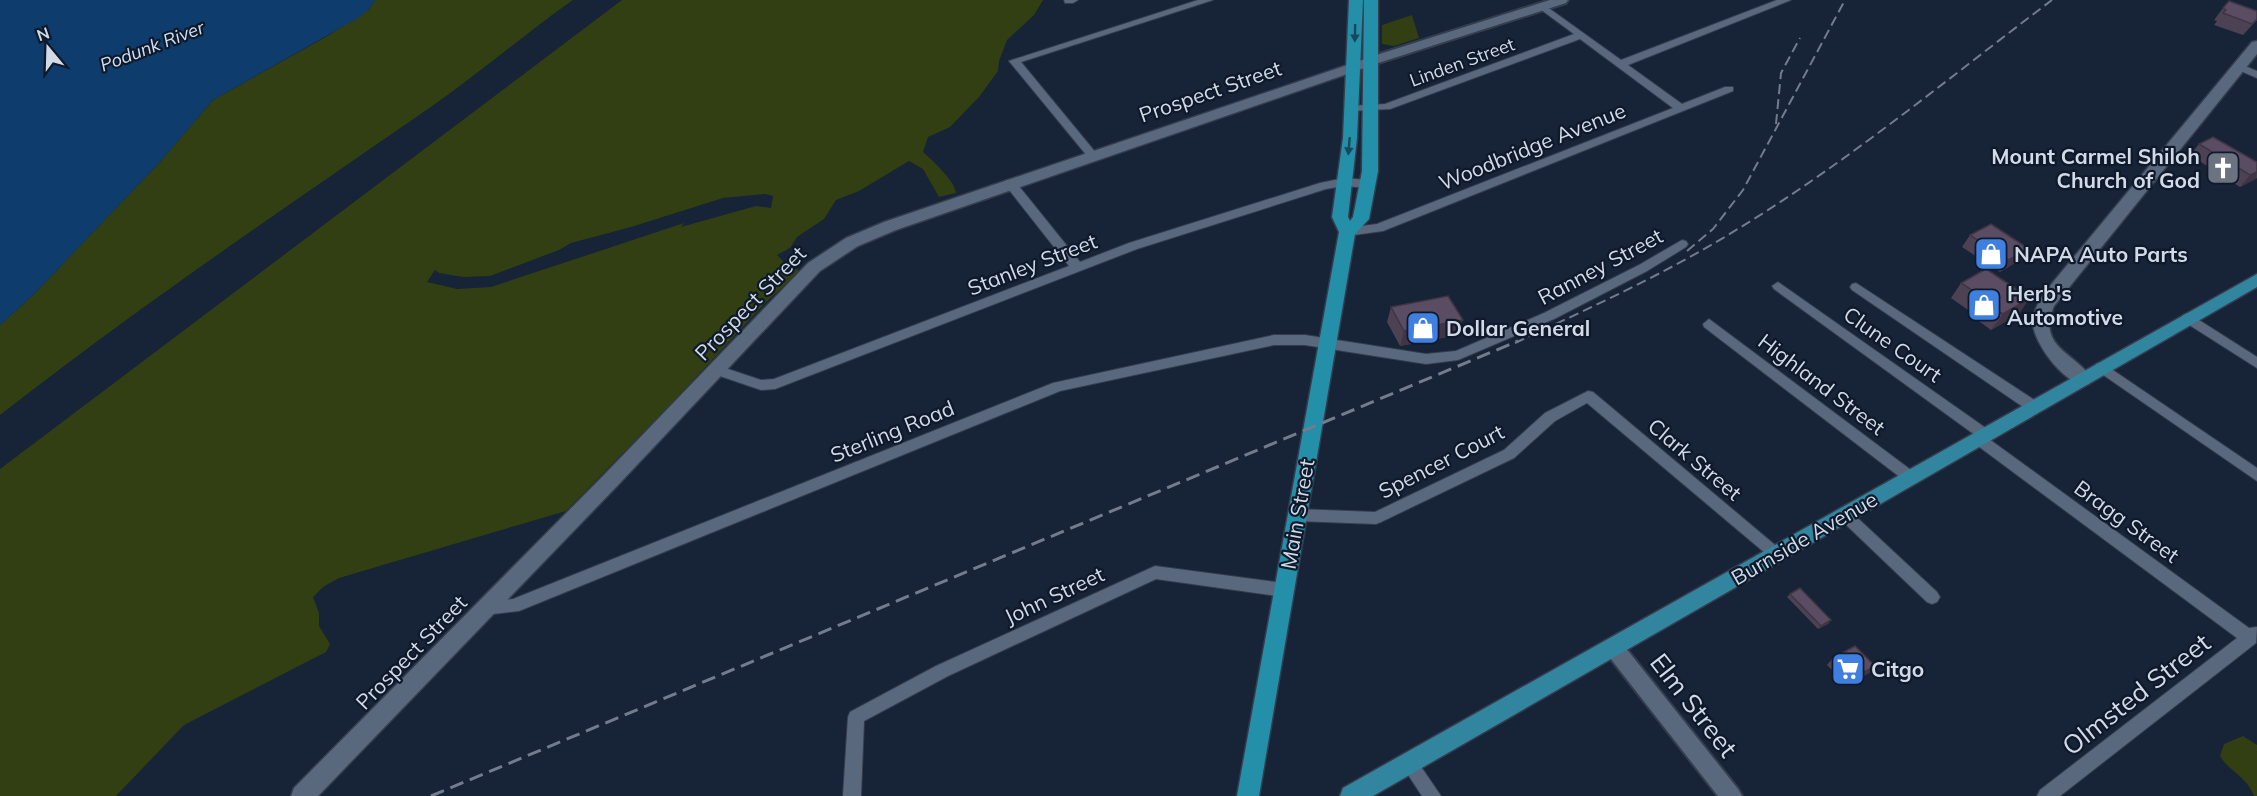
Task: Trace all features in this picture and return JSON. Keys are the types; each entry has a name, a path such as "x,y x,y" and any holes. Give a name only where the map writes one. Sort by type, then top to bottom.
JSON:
{"highway":[{"name":"Main Street","path":"1347,232 1361,219 1371,162 1370,109 1362,64 1356,0"},
{"name":"Main Street","path":"1248,796 1347,232 1340,217 1352,108 1362,64 1371,0"}],"main road":[{"path":"2083,379 2052,352 2044,339 2041,322 2044,309 2060,285 2257,45"},
{"name":"Prospect Street","path":"302,796 814,267 840,249 874,232 1010,183 1362,64"},
{"name":"Burnside Avenue","path":"1351,796 2257,280"}],"street":[{"path":"1068,1 1073,0"},
{"path":"1092,155 1014,61 1208,0"},
{"path":"1362,64 1562,0"},
{"path":"1620,64 1786,0"},
{"path":"1543,7 1680,108"},
{"name":"Linden Street","path":"1352,108 1370,109 1388,106 1581,35"},
{"path":"2240,67 2257,75"},
{"name":"Woodbridge Avenue","path":"1347,232 1379,228 1728,88"},
{"name":"Stanley Street","path":"716,370 761,385 772,385 1145,242 1324,186 1344,182 1368,184"},
{"path":"1010,183 1077,267"},
{"name":"Ranney Street","path":"1327,344 1426,358 1458,355 1568,306 1643,268 1682,244"},
{"name":"Clune Court","path":"1778,286 1982,437"},
{"path":"1856,287 2034,407"},
{"path":"2188,318 2257,363"},
{"name":"Highland Street","path":"1709,324 1910,477"},
{"name":"Sterling Road","path":"485,608 514,606 1058,387 1274,340 1305,340 1327,344"},
{"path":"2101,367 2257,475"},
{"name":"Spencer Court","path":"1297,515 1376,518 1509,454 1551,417 1588,396"},
{"name":"Clark Street","path":"1588,396 1776,554"},
{"name":"Bragg Street","path":"1982,437 2253,635"},
{"path":"1845,514 1932,597"},
{"name":"John Street","path":"852,796 856,717 942,671 1155,572 1284,590"},
{"name":"Olmsted Street","path":"2046,796 2253,635"},
{"name":"Elm Street","path":"1614,648 1731,796"},
{"path":"1408,764 1432,796"}],"green space":[{"path":"375,0 573,0 452,91 161,295 0,415 0,325 35,293 158,164 213,100 329,35 369,9"},
{"path":"622,0 1043,0 1034,15 1007,40 999,61 998,71 979,97 950,127 928,137 923,152 948,177 956,193 939,197 923,169 909,161 859,191 836,200 824,219 797,237 790,248 777,255 788,266 801,271 767,301 566,511 339,578 323,587 313,597 319,613 319,626 330,644 326,652 184,725 116,796 0,796 0,469","holes":["765,194 773,196 771,208 756,206 681,227 684,223 491,287 457,289 427,282 435,270 439,273 463,277 490,276 559,250 571,243 723,198"]},
{"path":"1412,15 1419,38 1394,46 1382,44 1382,25"},
{"path":"2243,736 2257,745 2257,796 2254,796 2242,778 2220,756 2224,744"}],"water":[{"name":"Podunk River","path":"0,0 375,0 369,9 358,18 213,100 158,164 35,293 0,325"}],"building":[{"path":"2229,1 2257,11 2257,19 2252,24 2223,13 2226,10 2223,8"},
{"path":"2213,137 2257,162 2257,172 2250,175 2199,144"},
{"path":"1991,224 2029,249 2008,260 1970,235"},
{"path":"1986,269 2030,298 2003,314 1987,304 1990,302 1961,283"},
{"path":"1448,296 1463,320 1404,331 1391,307"},
{"path":"1800,588 1831,620 1821,626 1790,594"},
{"path":"1855,646 1875,666 1853,678 1833,658"}],"railway":[{"path":"1687,251 1713,229 1743,190 1845,0"},
{"path":"1515,343 1658,274 1741,227 1821,174 2052,0"},
{"path":"1776,124 1781,73 1800,38"},
{"path":"431,796 1518,341"}],"place":[{"name":"Mount Carmel Shiloh Church of God","path":"2223,168"},
{"name":"NAPA Auto Parts","path":"1991,254"},
{"name":"Herb's Automotive","path":"1984,305"},
{"name":"Dollar General","path":"1423,328"},
{"name":"Citgo","path":"1848,669"}]}
